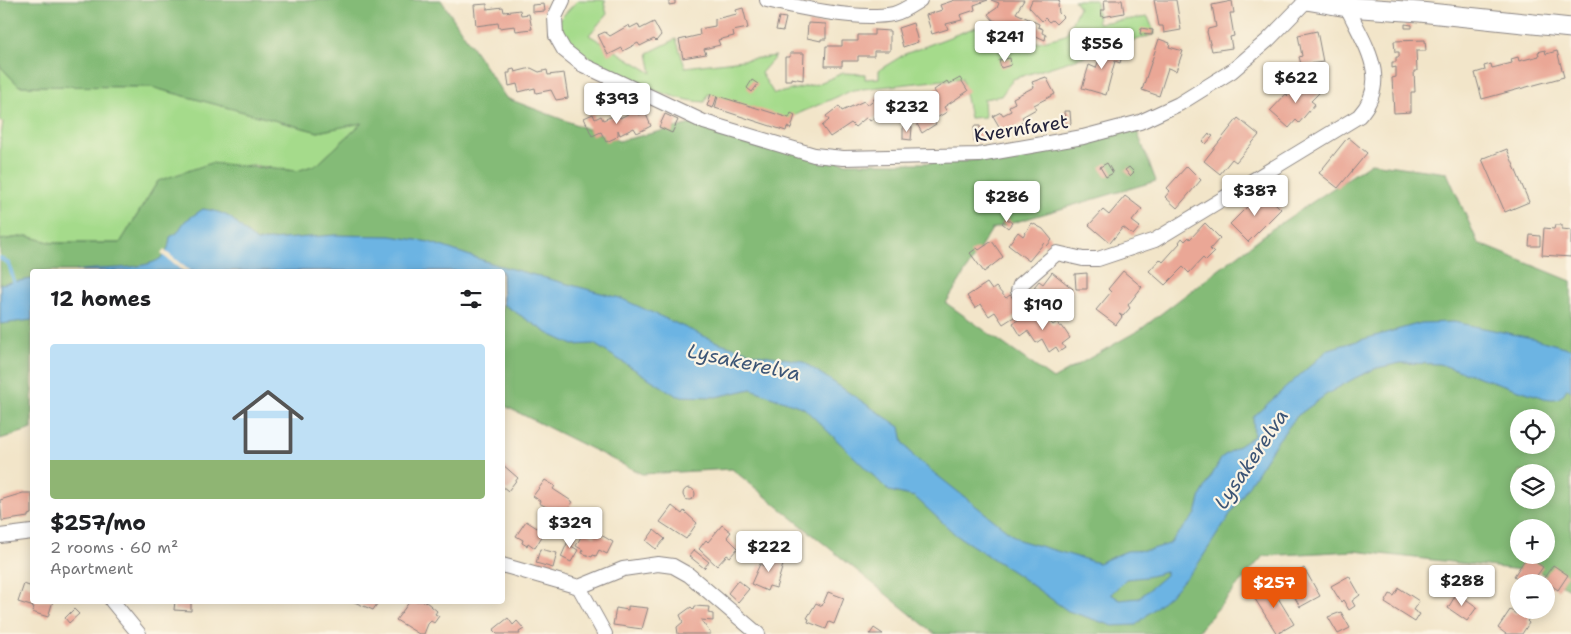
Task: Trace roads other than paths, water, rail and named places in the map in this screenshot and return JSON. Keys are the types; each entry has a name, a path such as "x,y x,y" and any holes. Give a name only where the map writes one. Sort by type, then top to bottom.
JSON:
{"street":[{"name":"Kvernfaret","path":"563,0 556,17 556,36 564,50 583,65 704,122 814,155 843,158 979,155 1082,137 1140,122 1179,104 1232,71 1268,40 1306,0"},
{"path":"767,0 808,10 878,16 895,14 920,0"},
{"path":"1306,0 1347,7 1420,12 1571,28"},
{"path":"1018,291 1020,285 1057,253 1083,259 1098,258 1155,240 1359,116 1370,105 1375,89 1375,72 1347,7"},
{"path":"0,536 30,532"},
{"path":"505,566 578,587 636,567 658,564 673,566 689,575 758,634"},
{"path":"578,587 605,634"},
{"path":"114,604 139,634"}],"water":[{"name":"Lysakerelva","path":"203,209 229,217 257,241 335,235 391,236 429,242 497,265 620,298 717,342 756,354 802,361 900,427 903,442 914,457 1019,540 1098,563 1127,551 1149,550 1169,544 1196,514 1201,495 1222,457 1254,436 1253,417 1329,349 1421,323 1454,322 1532,338 1571,349 1571,391 1567,388 1563,395 1558,398 1544,398 1439,364 1401,363 1377,368 1355,378 1327,394 1297,416 1276,443 1198,564 1173,592 1136,625 1113,626 1068,611 1015,573 956,535 915,497 889,491 804,408 751,389 716,397 677,396 594,344 573,345 549,334 505,305 505,269 101,269 132,267 153,262 161,258 169,246 170,237 177,233 185,221","holes":["1166,572 1166,575 1139,598 1120,600 1111,594 1126,579"]},
{"path":"30,279 30,320 0,324 0,284"}],"waterway":[{"path":"0,258 9,264 15,285"}]}
